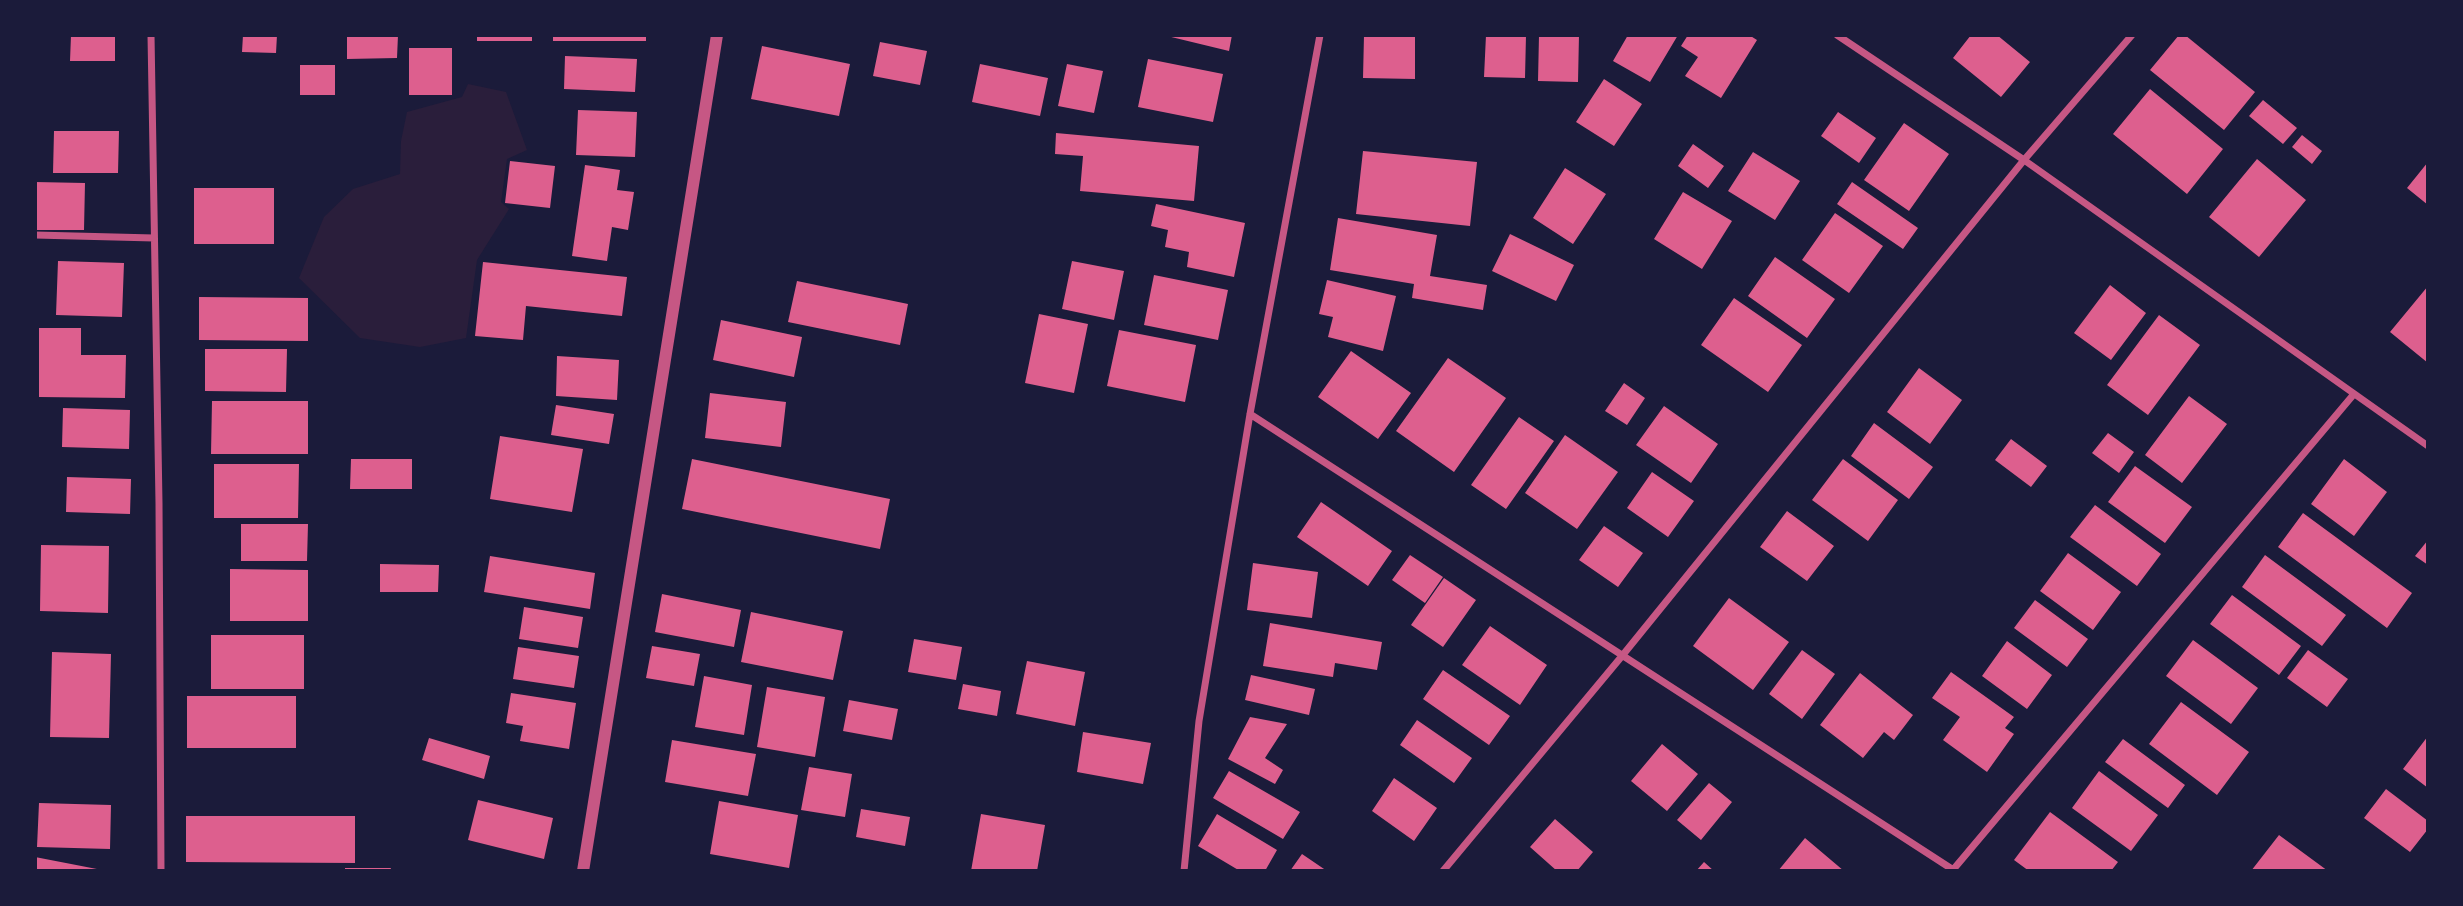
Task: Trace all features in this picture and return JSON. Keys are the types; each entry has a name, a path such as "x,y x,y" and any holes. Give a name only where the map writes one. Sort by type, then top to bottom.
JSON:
{"street":[{"path":"151,35 159,516 161,871"},
{"path":"583,871 717,35"},
{"path":"1184,871 1199,721 1250,414 1320,35"},
{"path":"1837,35 2024,160 2428,446"},
{"path":"1443,871 1622,656 2024,160 2132,35"},
{"path":"35,235 154,238"},
{"path":"1250,414 1953,871 2354,394"}],"shaded area":[{"path":"468,84 506,92 527,150 507,159 501,202 509,209 477,260 466,338 420,347 360,338 299,278 324,217 353,189 400,174 401,141 407,112 462,97"}],"building":[{"path":"71,35 115,35 115,61 70,61"},
{"path":"243,35 277,35 276,53 242,52"},
{"path":"347,35 398,35 397,58 347,59"},
{"path":"477,35 532,35 532,41 477,41"},
{"path":"553,35 646,35 646,41 553,41"},
{"path":"1163,35 1232,35 1229,51"},
{"path":"1364,35 1415,35 1415,79 1363,78"},
{"path":"1486,35 1526,35 1525,78 1484,77"},
{"path":"1539,35 1579,35 1578,82 1538,81"},
{"path":"1628,35 1678,35 1650,82 1613,61"},
{"path":"1688,35 1749,35 1757,40 1721,98 1685,76 1698,57 1681,46"},
{"path":"1971,35 1997,35 2030,62 2001,97 1953,58"},
{"path":"2179,35 2185,35 2255,92 2224,130 2150,70"},
{"path":"880,42 927,51 920,85 873,76"},
{"path":"762,46 850,64 839,116 751,99"},
{"path":"409,48 452,48 452,95 409,95"},
{"path":"565,56 637,59 635,92 564,89"},
{"path":"1148,59 1223,74 1213,122 1138,107"},
{"path":"980,64 1048,78 1040,116 972,102"},
{"path":"1067,64 1103,71 1094,113 1058,106"},
{"path":"300,65 335,65 335,95 300,95"},
{"path":"1604,79 1642,104 1614,146 1576,122"},
{"path":"2150,89 2223,149 2187,194 2113,134"},
{"path":"2263,100 2297,128 2283,144 2249,116"},
{"path":"578,110 637,112 635,157 576,155"},
{"path":"1838,112 1876,138 1859,163 1821,136"},
{"path":"1904,123 1949,154 1909,211 1864,180"},
{"path":"54,131 119,131 118,173 53,173"},
{"path":"1056,133 1199,146 1194,201 1080,191 1083,156 1055,154"},
{"path":"2302,135 2322,151 2312,164 2292,147"},
{"path":"1693,144 1724,166 1708,188 1678,166"},
{"path":"1363,151 1477,162 1470,226 1356,214"},
{"path":"1753,152 1800,181 1775,220 1728,191"},
{"path":"2257,159 2306,200 2259,257 2209,217"},
{"path":"510,161 555,166 550,208 505,203"},
{"path":"2428,162 2428,205 2407,188"},
{"path":"585,165 620,170 617,190 634,192 628,230 612,227 607,261 572,256"},
{"path":"1565,168 1606,194 1573,244 1533,218"},
{"path":"35,182 85,183 84,230 35,230"},
{"path":"1852,182 1918,228 1903,249 1837,204"},
{"path":"194,188 274,188 274,244 194,244"},
{"path":"1683,192 1732,221 1702,269 1654,239"},
{"path":"1156,204 1245,223 1234,277 1187,267 1189,252 1165,247 1168,230 1151,226"},
{"path":"1835,213 1883,246 1849,293 1802,260"},
{"path":"1338,218 1437,235 1430,276 1487,285 1483,310 1412,298 1414,284 1330,270"},
{"path":"1510,234 1574,265 1556,301 1492,271"},
{"path":"1775,257 1835,299 1807,338 1748,296"},
{"path":"58,261 124,263 122,317 56,315"},
{"path":"1072,261 1124,271 1114,320 1062,309"},
{"path":"483,262 627,277 622,316 526,306 523,340 475,336"},
{"path":"1154,275 1228,290 1218,340 1144,325"},
{"path":"1327,280 1396,296 1383,351 1328,337 1333,317 1319,314"},
{"path":"797,281 908,304 900,345 788,322"},
{"path":"2110,285 2146,313 2111,360 2074,333"},
{"path":"2428,286 2428,363 2390,332"},
{"path":"199,297 308,298 308,341 199,340"},
{"path":"1734,298 1802,345 1768,392 1701,345"},
{"path":"1039,314 1088,324 1074,393 1025,383"},
{"path":"2159,315 2200,345 2148,415 2107,385"},
{"path":"721,320 802,337 794,377 713,360"},
{"path":"39,328 81,328 81,355 126,355 125,398 39,397"},
{"path":"1119,330 1196,345 1185,402 1107,386"},
{"path":"205,349 287,349 286,392 205,391"},
{"path":"1351,351 1411,393 1378,439 1318,397"},
{"path":"557,356 619,360 617,400 556,396"},
{"path":"1448,358 1506,398 1454,472 1396,431"},
{"path":"1919,368 1962,400 1930,444 1887,412"},
{"path":"1624,383 1645,398 1627,425 1605,411"},
{"path":"710,393 786,402 781,447 705,438"},
{"path":"2189,396 2227,424 2182,483 2145,455"},
{"path":"212,401 308,401 308,454 211,454"},
{"path":"556,405 614,414 609,444 551,435"},
{"path":"1664,406 1718,444 1691,483 1636,445"},
{"path":"63,408 130,410 129,449 62,447"},
{"path":"1519,417 1554,441 1506,509 1471,485"},
{"path":"1874,423 1933,467 1909,499 1851,456"},
{"path":"2108,433 2134,452 2119,473 2092,453"},
{"path":"1565,435 1618,472 1577,529 1525,493"},
{"path":"500,436 583,449 572,512 490,499"},
{"path":"2011,439 2047,466 2031,487 1995,460"},
{"path":"351,459 412,459 412,489 350,489"},
{"path":"692,459 890,499 880,549 682,509"},
{"path":"1843,459 1898,500 1868,541 1812,500"},
{"path":"2344,459 2387,492 2354,536 2311,504"},
{"path":"214,464 299,464 298,518 214,518"},
{"path":"2135,466 2192,507 2165,543 2108,502"},
{"path":"1652,472 1694,501 1668,537 1627,508"},
{"path":"67,477 131,479 130,514 66,512"},
{"path":"1321,502 1392,551 1368,586 1297,537"},
{"path":"2095,505 2161,554 2137,586 2070,537"},
{"path":"1787,511 1834,546 1807,581 1760,547"},
{"path":"2303,513 2412,593 2387,628 2278,547"},
{"path":"241,524 308,524 307,561 241,561"},
{"path":"1604,526 1643,553 1618,587 1579,560"},
{"path":"2428,540 2428,565 2415,556"},
{"path":"41,545 109,546 108,613 40,611"},
{"path":"2068,553 2121,592 2093,630 2040,591"},
{"path":"1410,555 1443,577 1425,603 1392,580"},
{"path":"2265,555 2346,615 2322,646 2242,587"},
{"path":"490,556 595,573 590,609 484,592"},
{"path":"1253,563 1318,572 1312,618 1247,610"},
{"path":"380,564 439,565 438,592 380,592"},
{"path":"230,569 308,570 308,621 230,621"},
{"path":"1444,578 1476,600 1443,647 1411,625"},
{"path":"662,594 741,610 734,647 655,632"},
{"path":"2232,595 2301,646 2279,675 2210,624"},
{"path":"1729,598 1789,642 1753,690 1693,646"},
{"path":"2035,600 2088,639 2067,667 2014,628"},
{"path":"524,607 583,617 578,648 519,639"},
{"path":"751,612 843,631 833,680 741,662"},
{"path":"1270,623 1382,642 1377,670 1335,663 1333,677 1263,666"},
{"path":"1490,626 1547,665 1520,705 1462,665"},
{"path":"211,635 304,635 304,689 211,689"},
{"path":"914,639 962,647 956,680 908,672"},
{"path":"2193,640 2258,688 2231,724 2166,676"},
{"path":"2007,641 2052,675 2027,709 1982,676"},
{"path":"652,646 700,654 694,686 646,678"},
{"path":"518,647 579,656 574,688 513,679"},
{"path":"1802,650 1835,674 1802,719 1769,694"},
{"path":"2308,650 2348,679 2327,707 2287,678"},
{"path":"52,652 111,654 109,738 50,737"},
{"path":"1027,661 1085,672 1075,726 1016,714"},
{"path":"1443,670 1510,716 1489,745 1423,699"},
{"path":"1951,672 2014,717 2005,728 2014,734 1987,772 1943,740 1960,717 1932,698"},
{"path":"1860,673 1913,715 1894,740 1884,732 1863,758 1820,725"},
{"path":"1251,675 1315,689 1309,715 1245,700"},
{"path":"704,676 752,685 744,735 695,727"},
{"path":"963,684 1001,691 997,716 958,709"},
{"path":"767,687 825,697 815,757 757,747"},
{"path":"511,693 576,703 569,749 520,741 523,726 506,723"},
{"path":"187,696 296,696 296,748 187,748"},
{"path":"849,700 898,709 892,740 843,731"},
{"path":"2181,702 2249,752 2217,795 2149,744"},
{"path":"1250,717 1287,724 1265,758 1283,770 1275,784 1228,759"},
{"path":"1417,720 1472,758 1454,783 1400,745"},
{"path":"1083,732 1151,743 1143,784 1077,772"},
{"path":"2428,736 2428,788 2403,769"},
{"path":"429,738 490,756 484,779 422,760"},
{"path":"2123,739 2185,785 2168,808 2105,762"},
{"path":"672,740 756,754 748,796 665,782"},
{"path":"1662,744 1698,774 1667,811 1631,781"},
{"path":"809,767 852,774 845,817 801,810"},
{"path":"1229,771 1300,812 1283,839 1213,798"},
{"path":"2099,771 2158,815 2131,851 2072,808"},
{"path":"1394,778 1437,808 1414,841 1372,811"},
{"path":"1709,783 1732,802 1701,840 1677,820"},
{"path":"2386,789 2428,821 2428,829 2410,852 2364,818"},
{"path":"478,800 553,818 544,859 468,840"},
{"path":"719,801 798,815 789,868 710,854"},
{"path":"39,803 111,805 110,849 37,847"},
{"path":"861,809 910,817 905,846 856,837"},
{"path":"2050,812 2118,862 2111,871 2029,871 2014,860"},
{"path":"981,814 1045,825 1037,871 971,871"},
{"path":"1217,814 1277,850 1265,871 1240,871 1198,846"},
{"path":"186,816 355,816 355,863 186,862"},
{"path":"1555,819 1593,852 1577,871 1557,871 1530,847"},
{"path":"2279,835 2328,871 2251,871"},
{"path":"1805,838 1844,871 1778,871"},
{"path":"1302,854 1327,871 1290,871"},
{"path":"35,857 102,870 102,871 35,871"},
{"path":"1704,862 1714,871 1696,871"},
{"path":"345,868 391,868 390,871 345,871"}]}
